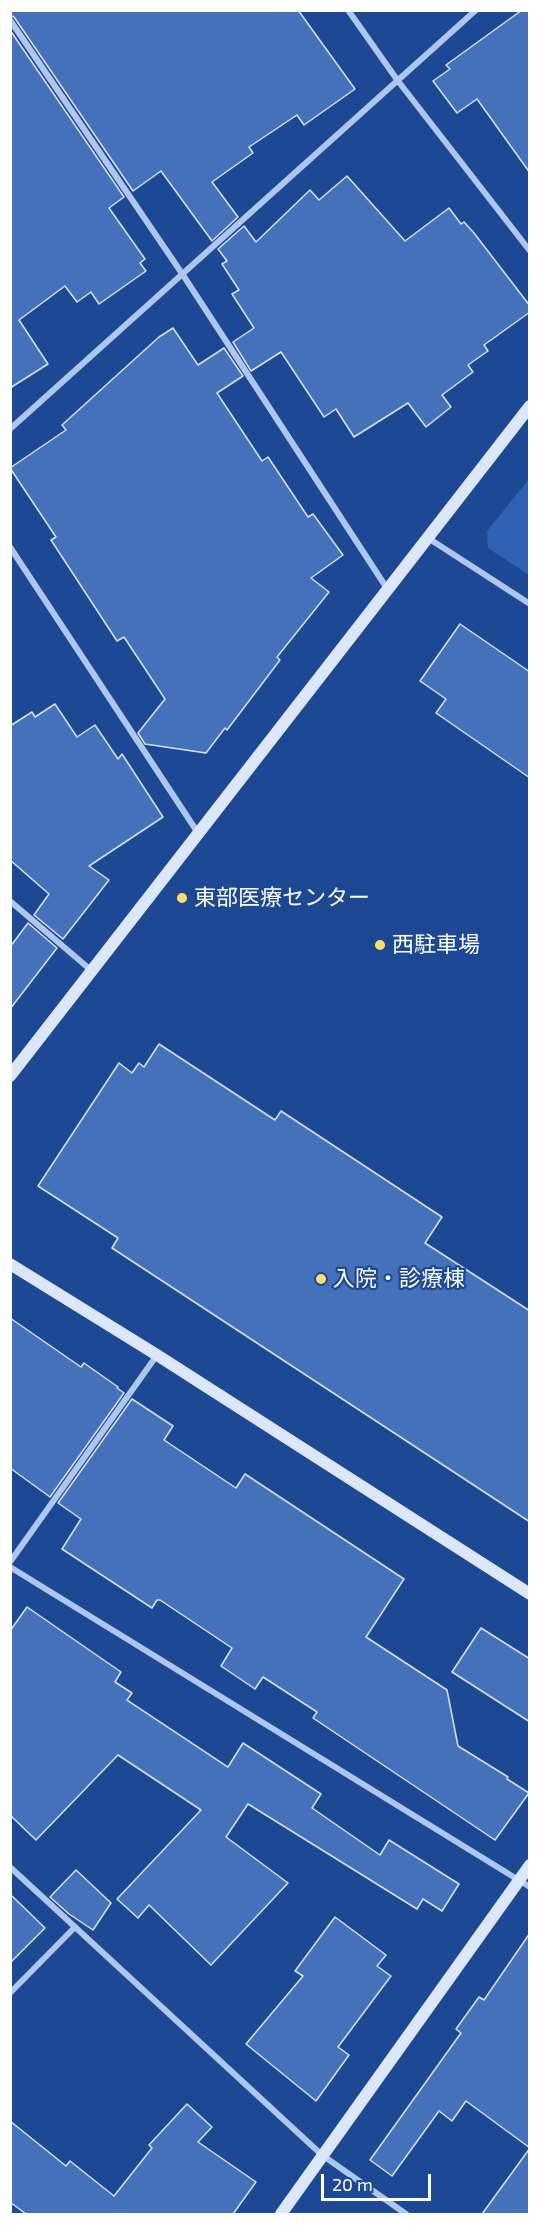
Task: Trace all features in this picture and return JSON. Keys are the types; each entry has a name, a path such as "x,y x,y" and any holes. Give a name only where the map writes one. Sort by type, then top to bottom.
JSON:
{"street":[{"path":"348,10 398,81 530,251"},
{"path":"10,429 183,276 476,10"},
{"path":"10,20 183,276 388,590"},
{"path":"10,1076 530,406"},
{"path":"428,538 530,604"},
{"path":"10,547 198,834"},
{"path":"10,901 92,971"},
{"path":"10,1263 157,1354 530,1594"},
{"path":"10,1562 157,1354"},
{"path":"10,1567 524,1884"},
{"path":"281,2214 322,2155 524,1884 530,1865"},
{"path":"10,1867 322,2155 406,2214"},
{"path":"10,1993 75,1927"}],"shaded area":[{"path":"529,479 529,575 488,548 487,531"}],"building":[{"path":"10,10 298,10 355,89 304,125 297,115 249,147 253,153 212,182 238,217 212,241 161,171 133,191 14,17 10,15"},
{"path":"522,10 530,10 530,173 477,99 457,113 433,81 450,69 446,65"},
{"path":"10,30 124,197 109,208 145,259 140,263 146,271 99,304 91,292 77,302 65,286 19,320 48,364 10,388"},
{"path":"347,176 405,241 449,208 461,224 464,222 474,233 530,306 530,312 484,345 488,351 468,365 473,372 442,395 451,407 426,427 408,403 354,437 336,409 324,417 281,352 251,371 233,342 254,328 232,294 239,290 222,264 227,261 218,249 244,226 256,242 310,190 319,200"},
{"path":"173,328 198,365 224,348 243,376 217,393 262,461 268,457 308,517 313,514 343,555 311,578 329,592 277,657 280,660 227,730 225,728 206,753 145,744 138,733 165,699 124,637 117,641 51,540 56,537 10,468 66,430 62,425 159,337"},
{"path":"460,624 530,672 530,778 436,713 446,699 420,681"},
{"path":"55,704 77,737 95,725 118,759 122,754 163,817 89,866 109,880 63,939 34,915 49,894 10,860 10,726 32,712 35,717"},
{"path":"28,923 57,948 10,1009 10,947"},
{"name":"入院・診療棟","path":"159,1044 275,1120 281,1111 442,1217 425,1243 530,1311 530,1522 112,1248 118,1238 38,1186 119,1063 132,1073 139,1063 144,1067"},
{"path":"10,1318 81,1367 84,1363 124,1393 50,1497 10,1468"},
{"path":"132,1399 173,1426 164,1440 236,1488 245,1474 404,1579 366,1637 447,1690 458,1746 529,1793 495,1840 313,1718 317,1712 263,1677 255,1689 221,1666 232,1648 160,1600 157,1600 152,1608 62,1549 81,1519 58,1503"},
{"path":"27,1607 121,1672 115,1682 132,1693 127,1700 228,1767 243,1743 321,1794 312,1808 380,1855 389,1840 459,1884 442,1911 423,1899 417,1909 248,1804 226,1837 288,1883 211,1965 149,1905 138,1918 117,1899 201,1810 118,1755 36,1840 10,1815 10,1631"},
{"path":"481,1628 530,1659 530,1722 452,1672"},
{"path":"76,1870 111,1903 93,1930 69,1914 50,1897"},
{"path":"10,1894 45,1928 10,1963"},
{"path":"335,1917 386,1955 377,1966 391,1976 338,2047 349,2055 316,2101 246,2044 303,1976 295,1971"},
{"path":"530,1933 530,2148 466,2101 452,2121 439,2111 392,2176 370,2160 461,2033 456,2029 479,1997 484,2000"},
{"path":"187,2104 212,2127 198,2142 256,2182 233,2214 26,2214 10,2202 10,2121 66,2166 70,2161 114,2196 152,2148 149,2145"},
{"path":"530,2148 530,2214 482,2214"}],"place":[{"name":"東部医療センター","path":"182,898"},
{"name":"西駐車場","path":"380,945"},
{"name":"入院・診療棟","path":"321,1279"}]}
